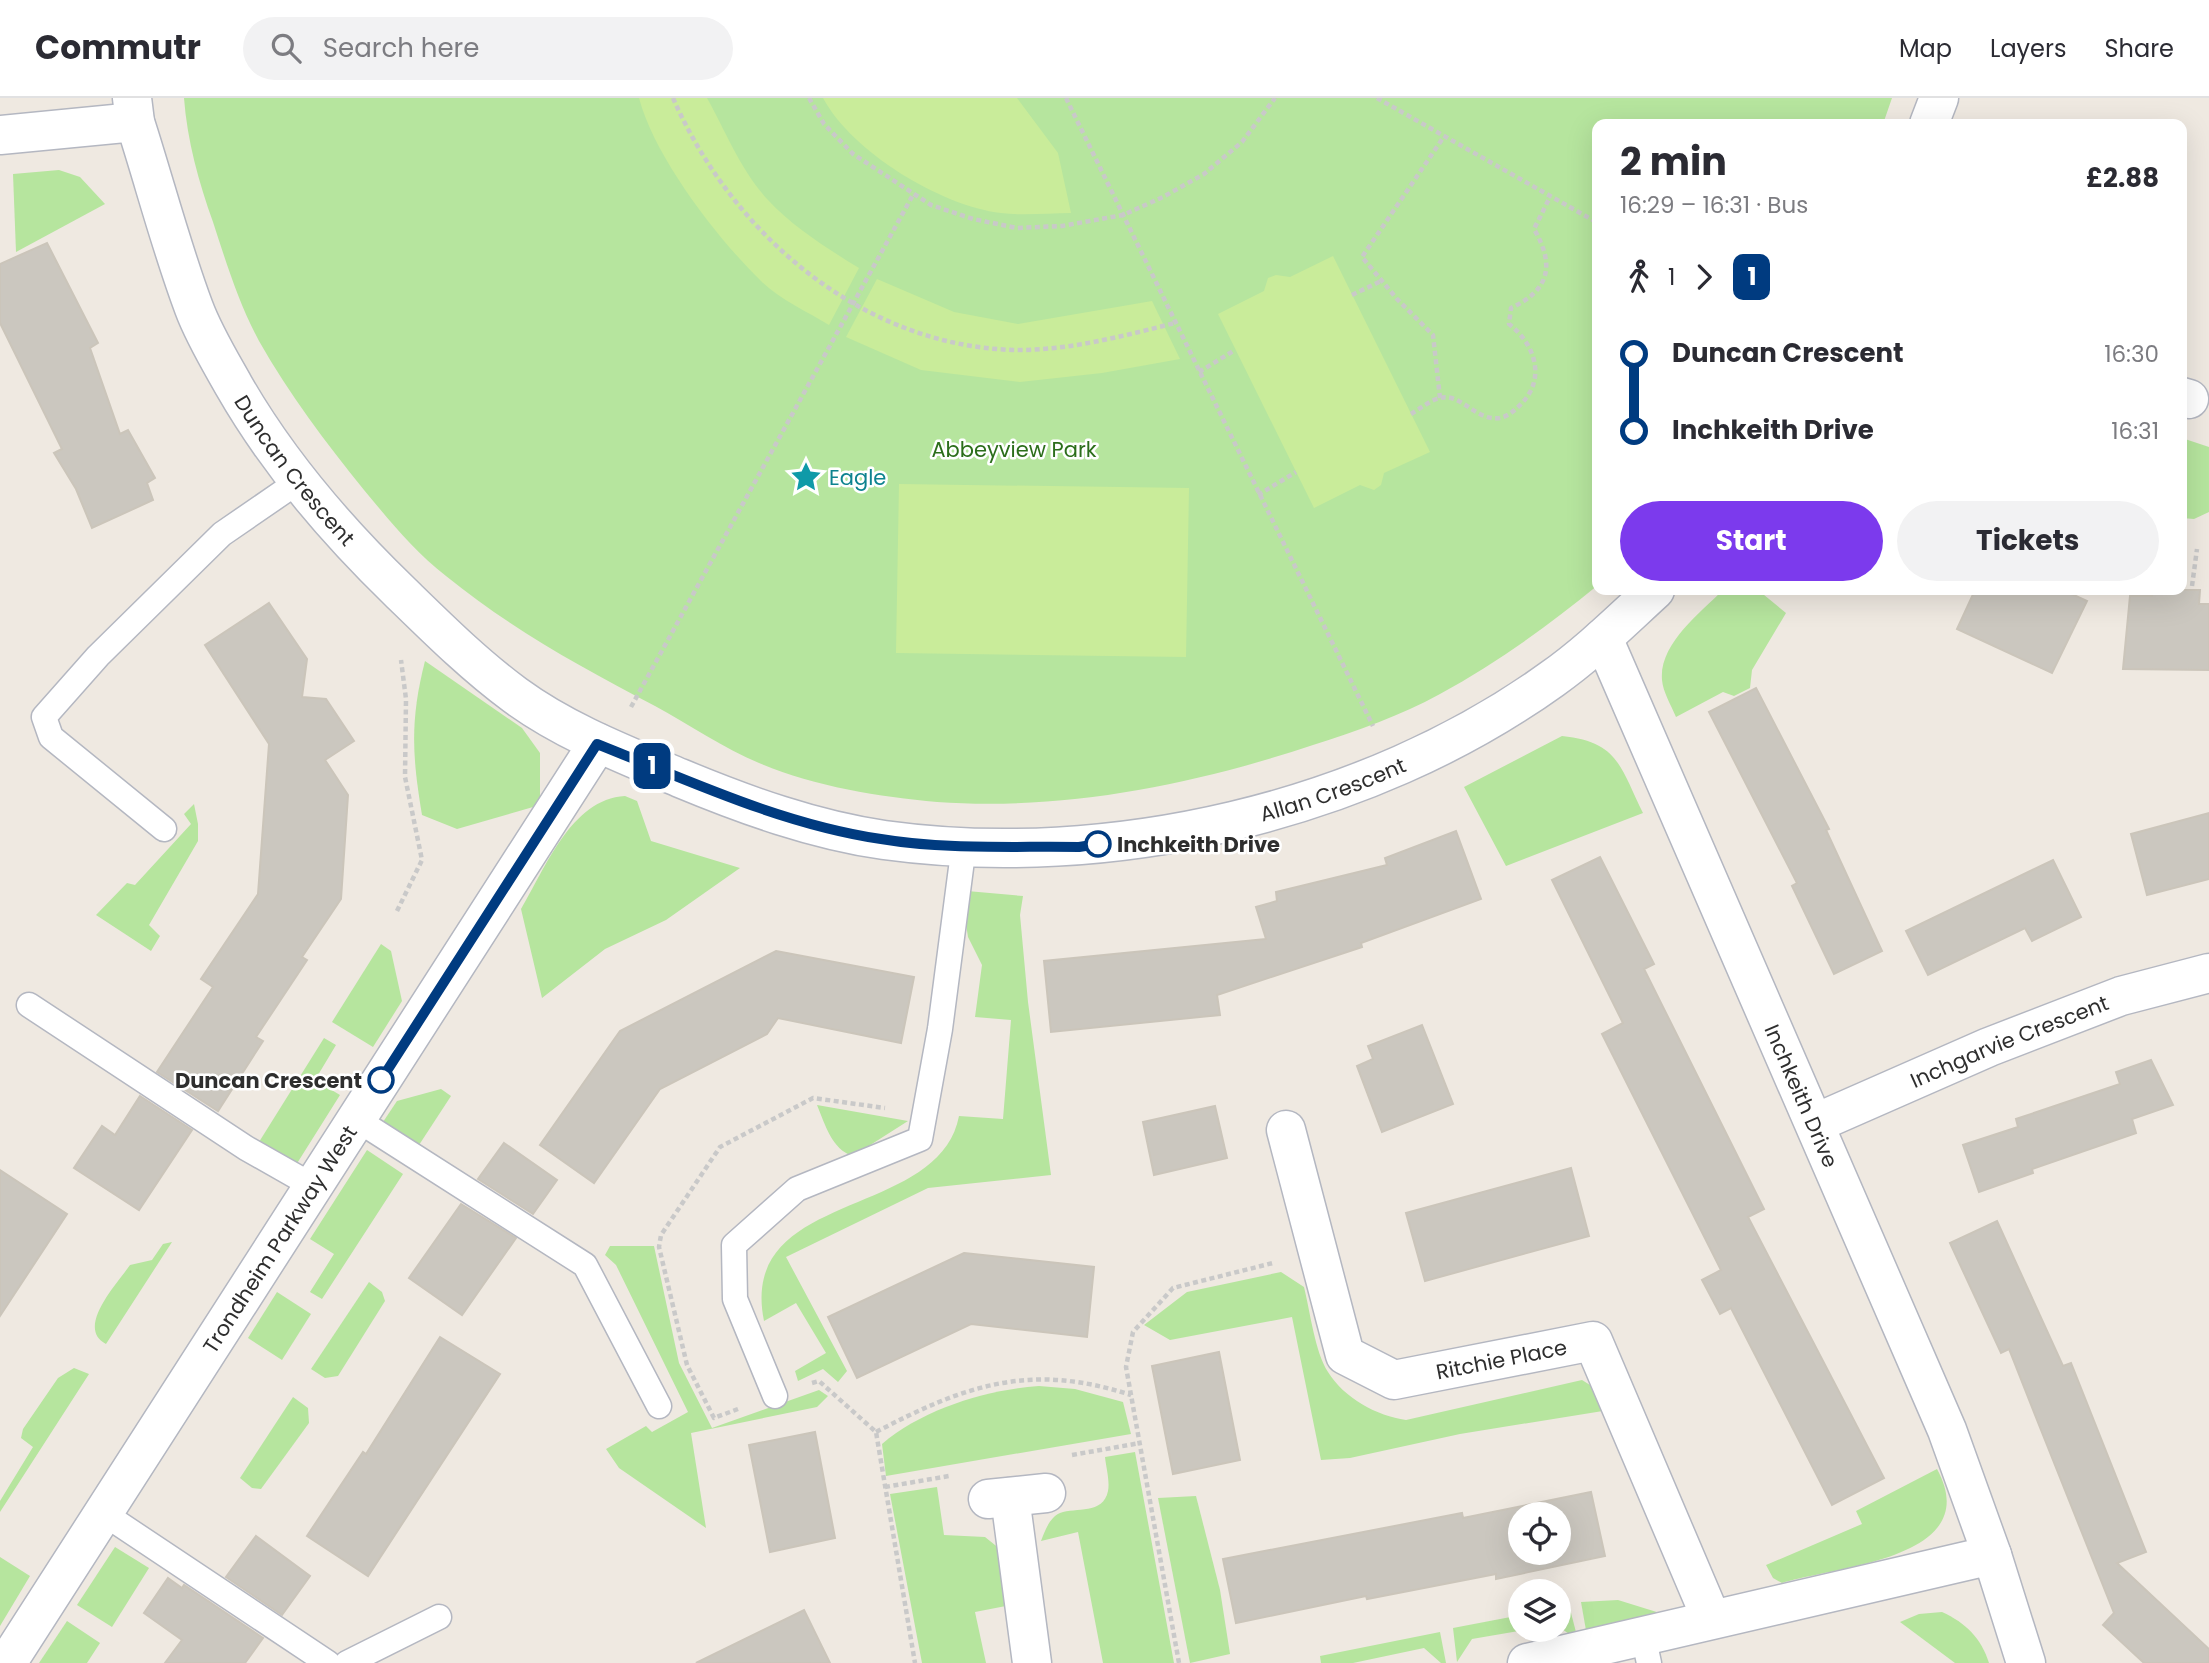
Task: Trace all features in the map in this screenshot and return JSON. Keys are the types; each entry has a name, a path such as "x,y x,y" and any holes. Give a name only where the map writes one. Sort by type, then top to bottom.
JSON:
{"street":[{"path":"1931,119 1938,98"},
{"path":"0,135 134,110"},
{"name":"Duncan Crescent","path":"134,110 195,312 237,390 299,481 391,583 469,658 517,697 597,744"},
{"name":"Allan Crescent","path":"597,744 746,805 881,839 964,845 1079,847 1254,817 1391,770 1495,716 1552,679 1649,595"},
{"name":"Inchkeith Drive","path":"1602,638 1947,1430 1992,1555 2026,1663"},
{"name":"Trondheim Parkway West","path":"7,1663 597,744"},
{"name":"Inchgarvie Crescent","path":"1815,1124 1989,1047 2109,1001 2209,974"},
{"name":"Ritchie Place","path":"1286,1130 1345,1354 1394,1380 1594,1341 1711,1618"},
{"path":"1015,1496 1032,1663"},
{"path":"1527,1663 1646,1649 1711,1618 1992,1555"}],"lane":[{"path":"164,829 51,737 44,717 98,656 222,534 299,481"},
{"path":"775,1396 735,1299 734,1245 797,1189 920,1139 940,1029 964,845"},
{"path":"29,1005 246,1148 313,1186"},
{"path":"355,1119 585,1265 659,1406"},
{"path":"103,1513 328,1663"},
{"path":"347,1663 439,1617"}],"path":[{"path":"673,98 692,140 716,178 750,219 798,266 851,304 916,332 969,345 1014,350 1112,339 1175,323"},
{"path":"809,98 824,124 853,154 931,205 973,219 1017,228 1062,226 1123,215 1204,174 1242,142 1275,98"},
{"path":"1066,98 1376,734"},
{"path":"1377,98 1443,138 1592,220"},
{"path":"1440,398 1433,335 1381,281 1362,257 1443,138"},
{"path":"627,715 914,193"},
{"path":"1411,414 1440,398 1452,398 1480,415 1500,418 1515,411 1531,394 1536,379 1535,358 1522,334 1509,324 1511,308 1530,299 1545,278 1548,261 1534,229 1550,197"},
{"path":"1352,295 1381,281"},
{"path":"1199,373 1236,350"},
{"path":"1258,495 1296,472"},
{"path":"2192,586 2197,549"},
{"path":"391,583 406,699 405,777 422,860 397,911"},
{"path":"895,1110 813,1098 720,1147 661,1235 659,1247 687,1364 714,1418 819,1381 876,1432 915,1663"},
{"path":"1179,1663 1126,1367 1133,1332 1173,1288 1318,1252"},
{"path":"876,1432 950,1396 994,1382 1068,1380 1100,1385 1131,1395"}],"green space":[{"name":"Abbeyview Park","path":"184,98 1892,98 1885,119 1592,119 1592,590 1560,615 1502,657 1440,694 1394,716 1329,740 1221,772 1128,792 1032,803 985,804 937,802 869,794 801,778 759,763 720,744 547,646 496,613 435,567 364,490 295,399 259,341 233,283 203,192"},
{"path":"639,98 707,98 758,189 800,228 859,268 829,325 768,288 726,243 673,171 647,121"},
{"path":"823,98 1017,98 1058,153 1071,213 1001,213 952,200 926,188 900,173 855,138"},
{"path":"59,170 80,177 105,204 16,252 13,174"},
{"path":"1333,256 1430,452 1384,473 1381,485 1374,490 1360,485 1314,508 1218,314 1264,291 1268,278 1276,275 1290,277"},
{"path":"877,279 954,312 1018,324 1152,301 1180,359 1102,373 1020,382 921,370 846,337"},
{"path":"2187,440 2209,447 2209,512 2194,519 2187,518"},
{"path":"899,484 1189,488 1186,657 896,653"},
{"path":"1718,595 1764,595 1786,613 1752,670 1750,688 1734,696 1723,692 1676,717 1662,680 1663,667 1674,642"},
{"path":"425,661 522,728 540,753 540,805 457,829 422,815 414,738 417,702"},
{"path":"1562,736 1581,739 1607,751 1622,770 1643,813 1506,866 1464,787"},
{"path":"625,796 637,801 651,841 740,868 666,920 605,949 542,998 521,909 550,856 575,823 589,809 606,800"},
{"path":"194,804 198,841 149,925 160,936 151,951 96,915 127,883 135,885 191,824 184,814"},
{"path":"967,891 1023,896 1020,915 1028,1002 1051,1175 928,1188 786,1257 847,1371 838,1382 823,1369 798,1381 795,1371 826,1353 796,1303 764,1321 764,1278 780,1248 809,1225 916,1174 944,1149 959,1116 1003,1119 1011,1020 975,1017 982,965 968,937 965,918"},
{"path":"381,944 391,951 402,1001 373,1047 332,1022"},
{"path":"324,1038 336,1045 315,1080 340,1095 296,1165 259,1142"},
{"path":"441,1089 451,1096 419,1145 383,1122 397,1101"},
{"path":"817,1105 908,1121 853,1156 834,1142"},
{"path":"367,1150 403,1174 322,1299 310,1292 334,1254 310,1239"},
{"path":"172,1242 106,1344 98,1337 95,1328 101,1306 130,1265 152,1260 163,1244"},
{"path":"610,1246 654,1246 679,1363 712,1428 819,1390 828,1396 817,1407 691,1433 706,1528 619,1468 606,1449 646,1426 652,1432 688,1412 616,1265 605,1255"},
{"path":"1281,1272 1304,1287 1316,1343 1328,1372 1352,1398 1373,1410 1406,1420 1582,1380 1598,1390 1609,1410 1460,1434 1350,1458 1321,1460 1292,1317 1170,1340 1144,1325 1187,1292"},
{"path":"369,1282 382,1292 385,1301 338,1376 325,1378 311,1369"},
{"path":"277,1292 311,1314 282,1360 248,1338"},
{"path":"74,1368 89,1374 0,1512 0,1501 33,1447 21,1438 23,1429 58,1378"},
{"path":"1039,1386 1075,1389 1123,1402 1131,1434 886,1476 882,1444 916,1421 956,1403 977,1397"},
{"path":"293,1397 308,1408 309,1423 261,1489 252,1488 240,1478"},
{"path":"1135,1452 1174,1663 1103,1663 1078,1532 1041,1541 1056,1515 1095,1507 1105,1499 1109,1483 1105,1457"},
{"path":"1937,1469 1947,1499 1941,1522 1924,1540 1898,1553 1868,1563 1782,1583 1773,1578 1766,1565 1862,1524 1856,1511"},
{"path":"937,1487 944,1535 985,1537 1000,1549 1011,1605 975,1612 986,1663 922,1663 890,1494"},
{"path":"1196,1496 1220,1590 1230,1654 1190,1663 1158,1498"},
{"path":"115,1547 149,1568 112,1627 77,1605"},
{"path":"0,1557 30,1576 0,1626"},
{"path":"1618,1600 1676,1618 1587,1636 1581,1602"},
{"path":"1942,1612 1972,1632 1989,1663 1955,1663 1900,1622 1919,1614"},
{"path":"1571,1613 1578,1640 1571,1635"},
{"path":"1508,1617 1508,1633 1472,1639 1457,1662 1453,1628"},
{"path":"67,1621 100,1643 87,1663 39,1663"},
{"path":"1440,1632 1446,1663 1441,1663 1424,1648 1353,1663 1321,1663 1320,1656"}],"building":[{"path":"47,243 98,343 90,348 120,434 128,430 155,478 147,483 153,500 92,528 76,489 54,453 62,449 0,323 0,264"},
{"path":"2187,590 2200,590 2199,604 2209,604 2209,670 2123,669 2130,596 2187,595"},
{"path":"1973,595 2074,595 2087,601 2052,673 1957,629"},
{"path":"269,603 307,659 302,697 326,699 354,741 325,760 348,795 341,899 302,957 307,960 256,1037 263,1041 218,1111 157,1072 213,987 201,979 258,894 269,744 205,645"},
{"path":"1756,688 1829,829 1826,830 1882,951 1834,974 1792,886 1797,883 1709,712"},
{"path":"2209,813 2209,879 2147,895 2131,834"},
{"path":"1456,831 1481,899 1361,943 1362,947 1217,995 1220,1015 1051,1032 1044,961 1266,939 1256,907 1277,901 1276,892 1387,865 1385,858"},
{"path":"1600,857 1654,964 1644,969 1764,1209 1748,1217 1884,1478 1832,1505 1731,1308 1720,1314 1702,1280 1721,1270 1602,1034 1623,1023 1552,880"},
{"path":"2053,860 2081,917 2032,941 2025,928 1928,975 1906,931"},
{"path":"776,951 914,977 901,1043 778,1018 767,1034 660,1089 594,1183 540,1145 620,1031"},
{"path":"1422,1025 1453,1104 1382,1132 1357,1066 1373,1059 1368,1046"},
{"path":"2151,1060 2173,1105 2132,1119 2136,1133 2032,1169 2033,1173 1979,1192 1963,1145 2018,1127 2016,1119 2120,1084 2116,1072"},
{"path":"140,1096 192,1130 139,1210 74,1168 102,1126 115,1135"},
{"path":"1215,1106 1227,1158 1154,1175 1143,1122"},
{"path":"504,1143 557,1180 533,1214 478,1179"},
{"path":"1571,1168 1589,1236 1425,1281 1406,1213"},
{"path":"0,1170 67,1214 0,1316"},
{"path":"461,1204 516,1238 462,1315 409,1278"},
{"path":"1997,1221 2063,1366 2071,1363 2146,1552 2117,1563 2209,1649 2209,1663 2144,1663 2103,1625 2114,1613 2009,1349 2001,1353 1950,1243"},
{"path":"964,1253 1094,1267 1087,1337 971,1324 857,1378 828,1317"},
{"path":"440,1337 500,1374 368,1576 307,1536 363,1452 366,1454"},
{"path":"1219,1352 1240,1460 1173,1474 1152,1366"},
{"path":"815,1432 835,1538 770,1552 749,1445"},
{"path":"1591,1492 1605,1556 1571,1563 1571,1502 1542,1502"},
{"path":"1508,1509 1508,1565 1562,1565 1496,1579 1496,1574 1367,1599 1366,1596 1236,1623 1223,1559 1462,1513 1463,1518"},
{"path":"256,1536 310,1576 282,1615 226,1577"},
{"path":"168,1578 182,1588 184,1585 263,1638 245,1663 165,1663 182,1640 144,1613"},
{"path":"804,1610 830,1663 696,1663"}],"bus line":[{"name":"1","path":"381,1080 597,744 746,805 881,839 964,845 1079,847 1098,844"}],"place":[{"name":"Eagle","path":"806,477"},
{"name":"Inchkeith Drive","path":"1098,844"},
{"name":"Duncan Crescent","path":"381,1080"}]}
